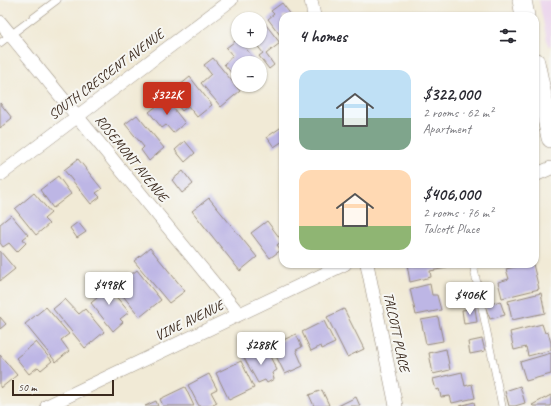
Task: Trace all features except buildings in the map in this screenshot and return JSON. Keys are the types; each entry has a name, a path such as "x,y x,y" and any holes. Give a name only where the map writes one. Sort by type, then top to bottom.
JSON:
{"street":[{"name":"SOUTH CRESCENT AVENUE","path":"0,175 231,0"},
{"path":"310,0 313,12"},
{"path":"522,0 524,12"},
{"name":"ROSEMONT AVENUE","path":"0,22 239,314"},
{"path":"540,106 551,138"},
{"path":"539,173 551,168"},
{"name":"VINE AVENUE","path":"47,406 337,268"},
{"name":"TALCOTT PLACE","path":"367,268 396,406"}],"lane":[{"path":"0,43 57,0"},
{"path":"474,268 502,406"}],"shaded area":[{"path":"539,0 551,0 551,45 548,46"}]}
